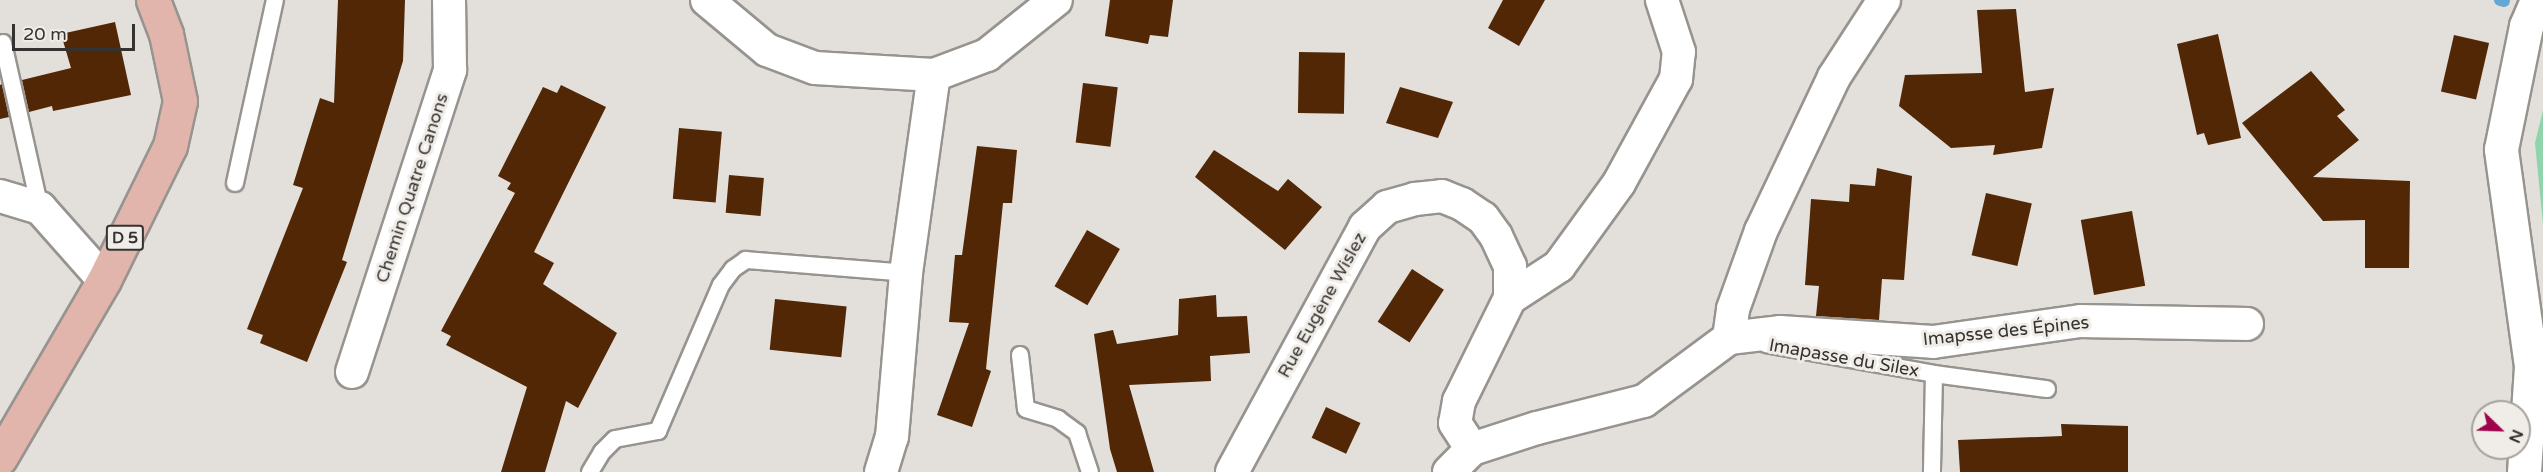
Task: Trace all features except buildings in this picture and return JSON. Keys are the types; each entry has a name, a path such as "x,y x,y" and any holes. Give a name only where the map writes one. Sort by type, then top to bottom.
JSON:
{"main road":[{"name":"D 5","path":"0,458 104,280 170,146 180,101 166,34 153,0"}],"street":[{"name":"Chemin Quatre Canons","path":"352,372 450,70 449,0"},
{"path":"707,0 767,50 814,68 934,75 987,54 1047,3"},
{"path":"1510,298 1559,266 1619,183 1676,79 1679,52 1662,0"},
{"path":"1449,472 1472,449 1537,428 1644,401 1729,338 1733,309 1761,231 1834,77 1884,0"},
{"path":"2524,472 2528,446 2531,366 2501,149 2526,26 2537,0"},
{"path":"881,472 892,437 906,273 934,75"},
{"path":"0,196 40,208 104,280"},
{"name":"Rue Eugène Wislez","path":"1232,472 1365,227 1387,207 1414,199 1442,196 1462,204 1483,218 1496,236 1510,266 1510,298 1459,401 1455,423 1472,449"},
{"name":"Imapsse des Épines","path":"1729,338 1780,332 1933,342 2081,321 2247,324"}],"lane":[{"path":"235,183 275,0"},
{"path":"3,43 40,208"},
{"path":"590,472 602,452 615,439 658,431 721,285 733,269 746,260 906,273"},
{"name":"Imapasse du Silex","path":"1729,338 1934,374 1932,472"},
{"path":"1020,355 1026,409 1058,419 1077,433 1090,472"},
{"path":"1934,374 2047,389"}],"green space":[{"path":"2543,110 2543,224 2535,143"}],"waterway":[{"path":"2500,0 2504,1"}]}
